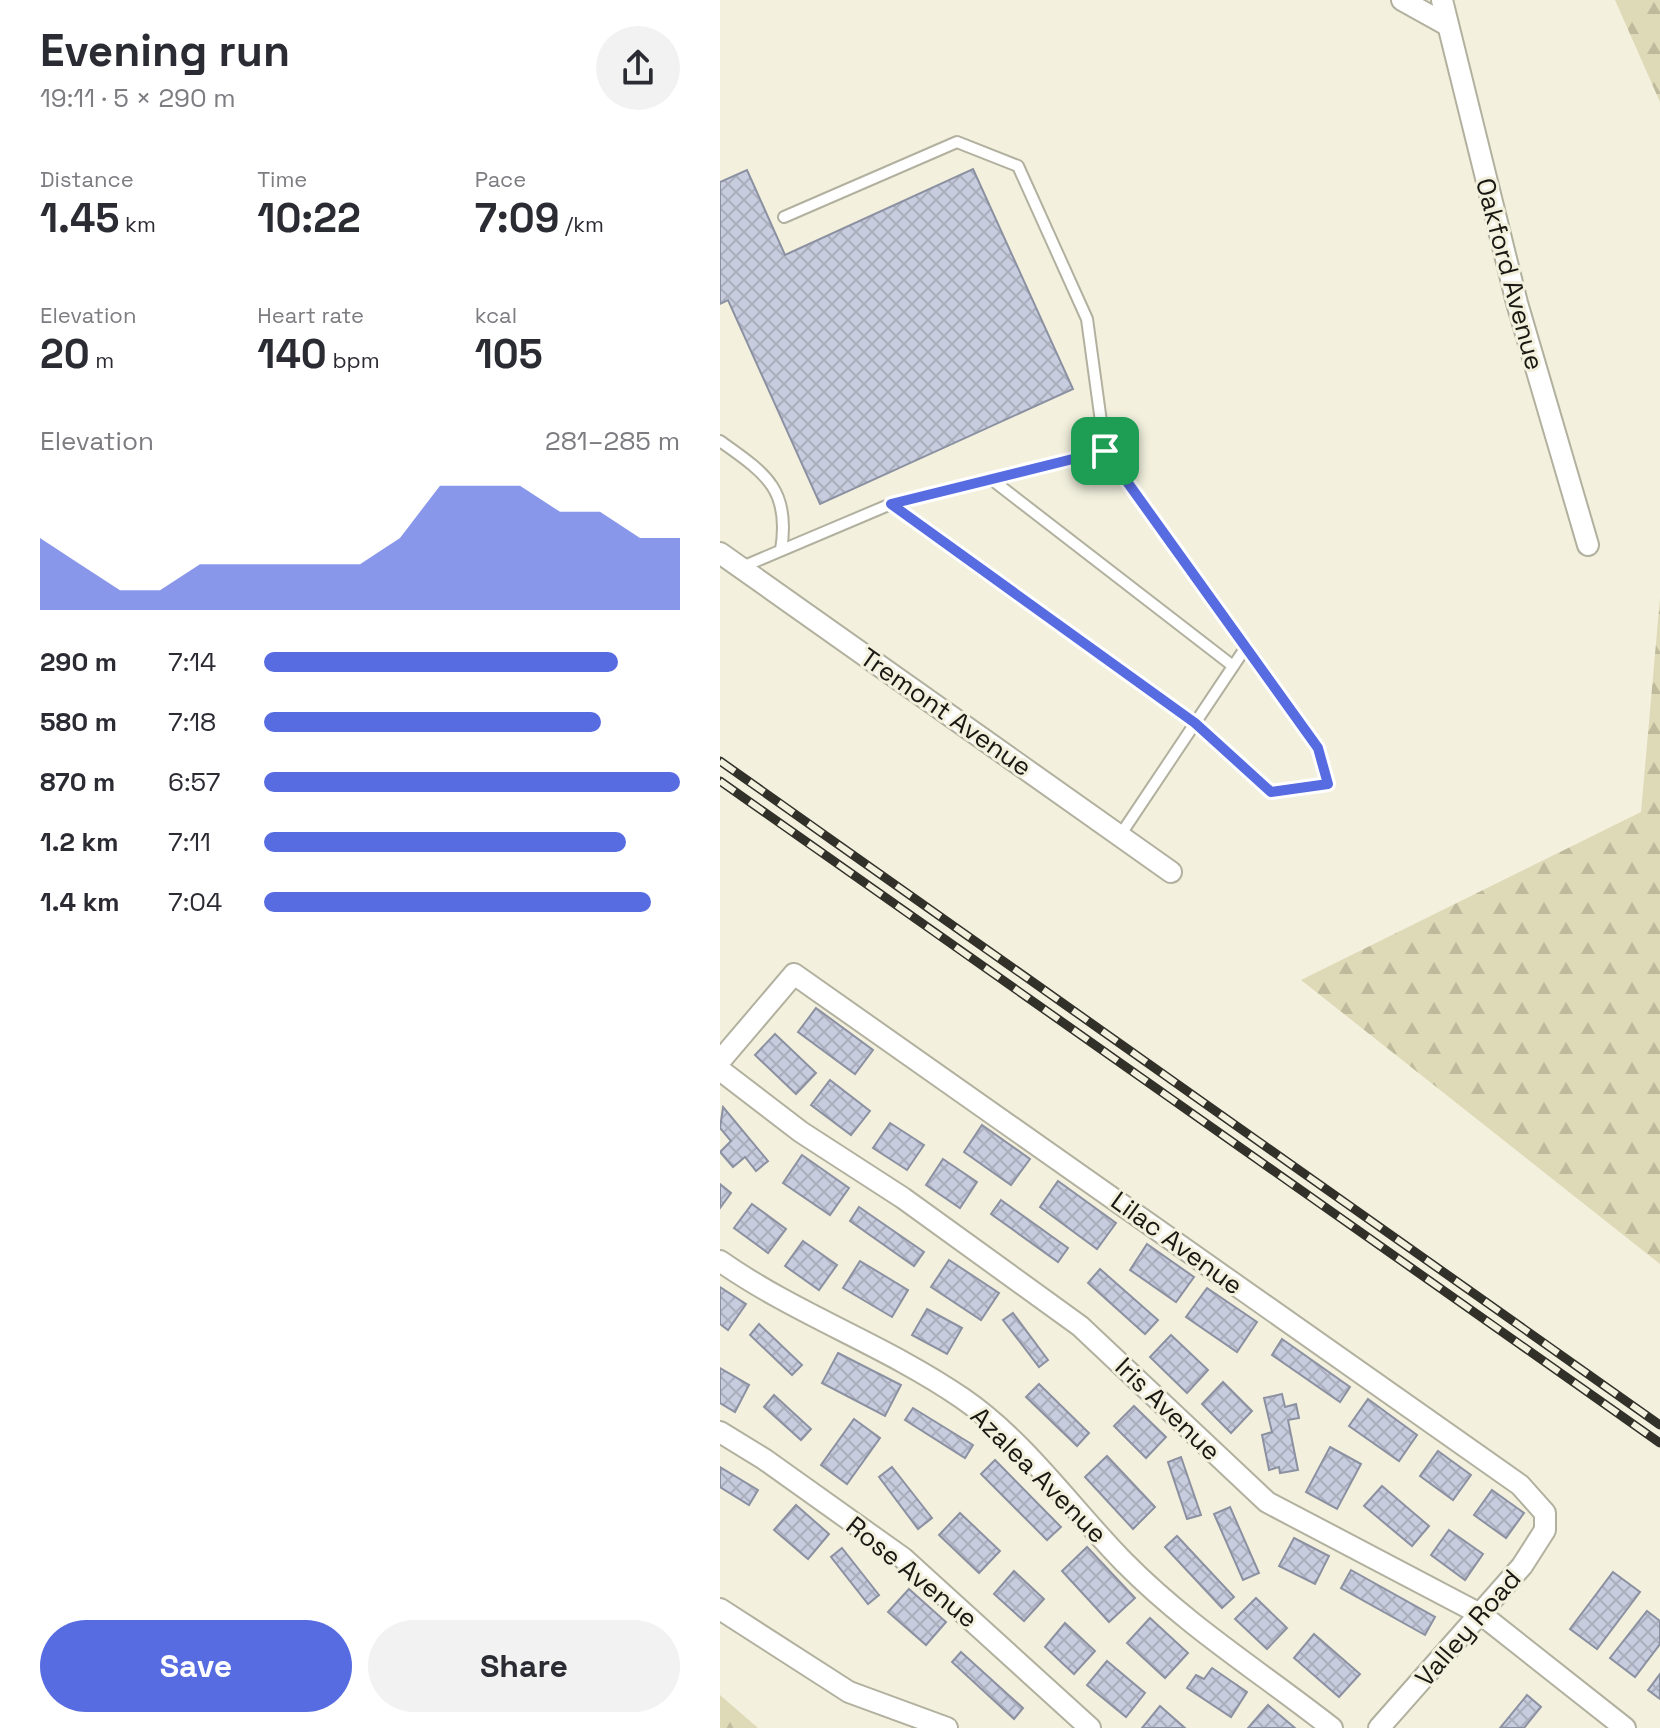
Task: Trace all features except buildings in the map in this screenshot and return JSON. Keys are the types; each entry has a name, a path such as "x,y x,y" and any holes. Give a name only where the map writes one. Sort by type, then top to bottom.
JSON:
{"street":[{"path":"1402,0 1447,25"},
{"name":"Oakford Avenue","path":"1442,0 1517,303 1588,545"},
{"name":"Tremont Avenue","path":"720,553 1171,872"},
{"name":"Lilac Avenue","path":"720,1061 794,974 1520,1485 1539,1504 1547,1522"},
{"name":"Iris Avenue","path":"720,1070 801,1132 903,1198 1080,1326 1267,1502 1482,1615 1625,1728"},
{"name":"Azalea Avenue","path":"720,1261 778,1299 891,1355 962,1398 1017,1446 1163,1599 1332,1728"},
{"name":"Rose Avenue","path":"720,1432 764,1459 903,1558 1090,1728"},
{"name":"Valley Road","path":"1379,1728 1482,1615 1522,1566 1547,1522"},
{"path":"720,1609 849,1692 947,1728"}],"lane":[{"path":"784,217 957,142 1018,166 1087,319 1105,451 1318,748 1328,784 1271,792 1195,723 891,504"},
{"path":"720,441 767,474 786,521 781,550"},
{"path":"740,567 891,504 1105,451"},
{"path":"991,479 1233,666"},
{"path":"1121,834 1246,647"}],"green space":[{"path":"1615,0 1660,0 1660,102"},
{"path":"1660,598 1660,1264 1301,980 1641,812"},
{"path":"720,1695 758,1728 720,1728"}],"railway":[{"path":"720,761 1660,1425"},
{"path":"720,781 1660,1443"}],"route":[{"path":"1105,451 1318,748 1328,784 1271,792 1195,723 891,504 1105,451"}]}
